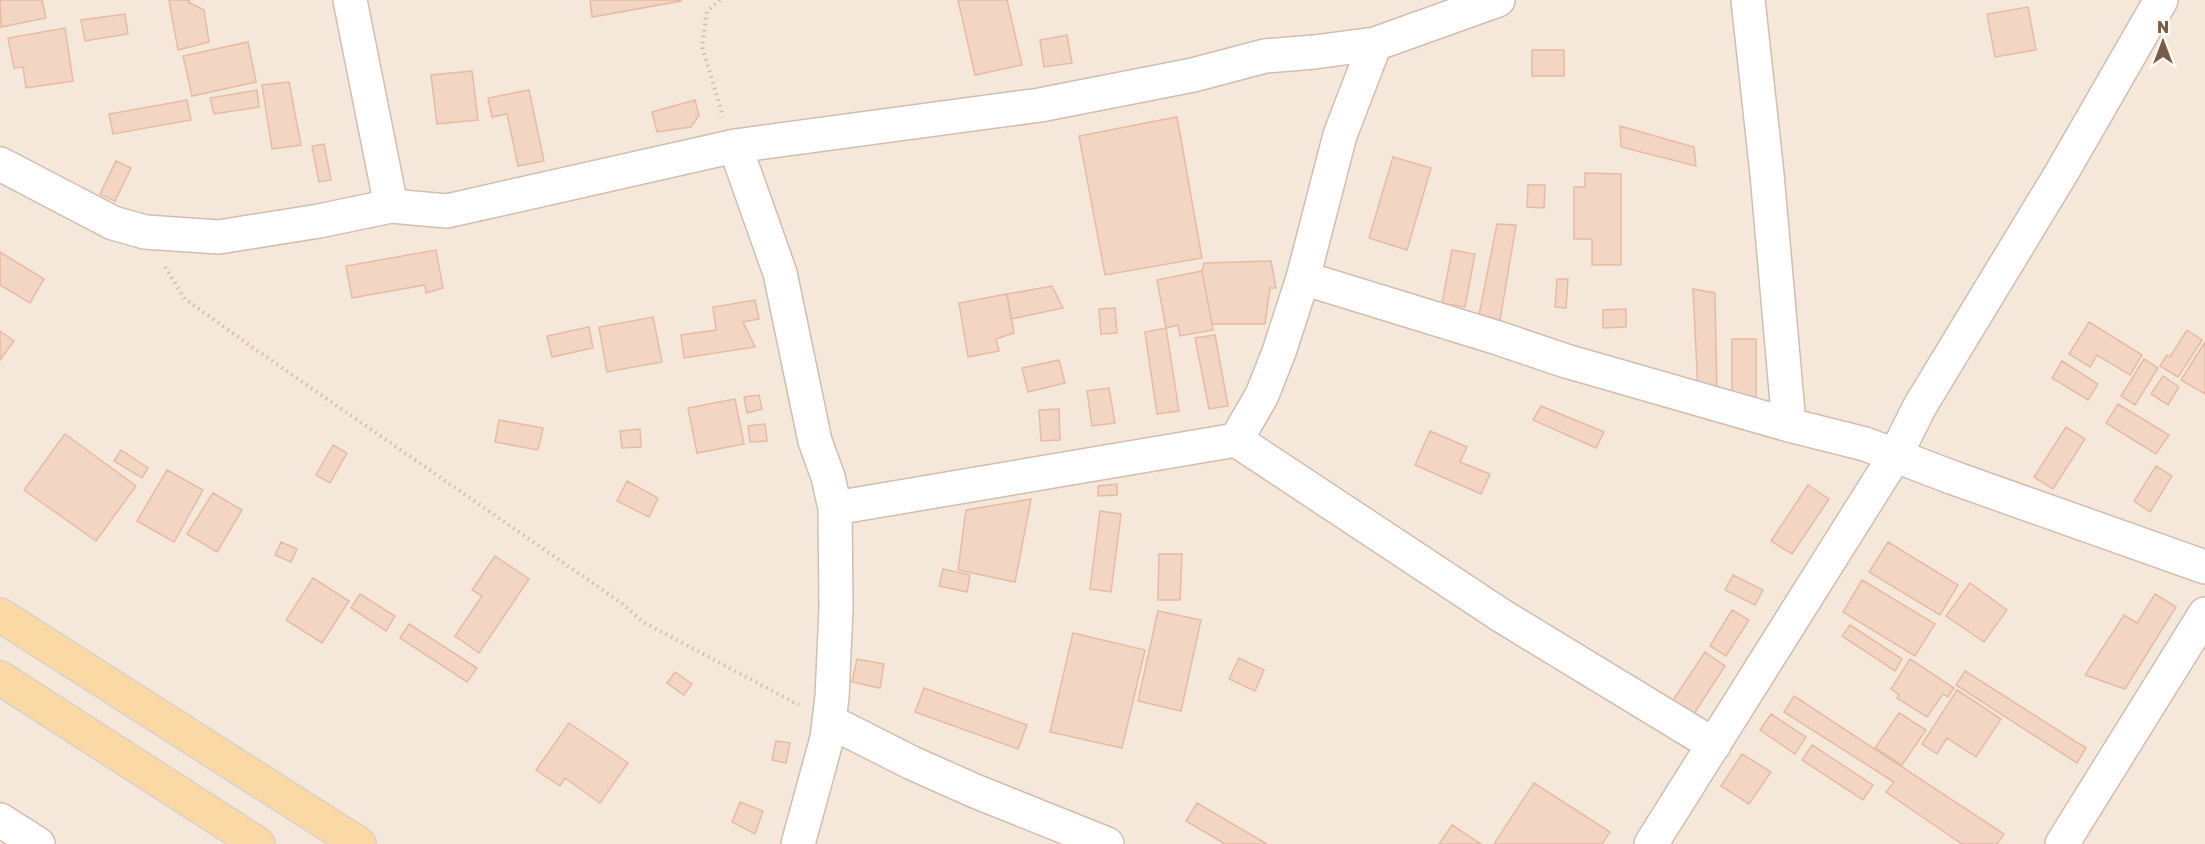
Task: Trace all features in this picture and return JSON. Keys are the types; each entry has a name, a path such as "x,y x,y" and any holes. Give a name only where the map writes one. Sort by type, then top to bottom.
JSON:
{"main road":[{"path":"0,615 359,844"},
{"path":"0,678 258,844"}],"street":[{"path":"350,0 391,206"},
{"path":"0,164 113,223 145,232 219,237 319,221 391,206 447,211 735,146 1040,105 1193,75 1265,56 1375,44 1498,0"},
{"path":"1748,0 1767,174 1789,425"},
{"path":"1652,844 1896,454 1920,406 2062,172 2161,0"},
{"path":"1236,440 1262,394 1279,352 1303,278 1340,135 1375,44"},
{"path":"735,146 780,273 815,441 828,477 835,508 835,672 827,738 798,844"},
{"path":"1303,278 1566,361 1789,425 1865,444 2205,567"},
{"path":"835,508 1236,440 1502,616 1714,745"},
{"path":"2062,844 2205,614"},
{"path":"829,721 954,782 1107,844"},
{"path":"0,820 38,844"}],"path":[{"path":"720,0 707,11 702,45 727,130 735,146"},
{"path":"145,232 185,299 252,347 601,588 643,621 829,721"}],"shaded area":[{"path":"0,0 2205,0 2205,844 0,844"}],"building":[{"path":"0,0 42,0 46,18 1,27"},
{"path":"169,0 190,0 188,2 204,10 209,42 178,50"},
{"path":"590,0 681,0 681,1 592,17"},
{"path":"958,0 1007,0 1022,65 975,75"},
{"path":"2028,7 2036,50 1995,57 1987,14"},
{"path":"125,14 128,34 85,41 81,20"},
{"path":"65,28 73,81 26,88 23,67 14,68 8,38"},
{"path":"1067,35 1072,63 1044,67 1040,40"},
{"path":"248,42 256,82 192,96 183,56"},
{"path":"1532,50 1564,50 1564,76 1532,76"},
{"path":"472,71 478,120 437,124 431,75"},
{"path":"289,82 301,145 272,149 262,85"},
{"path":"257,90 259,107 214,114 210,98"},
{"path":"529,90 544,161 518,166 507,114 492,117 488,98"},
{"path":"187,100 191,120 113,134 109,114"},
{"path":"695,100 699,115 691,127 657,132 652,112"},
{"path":"1177,117 1202,258 1105,275 1079,136"},
{"path":"1620,126 1694,147 1696,166 1621,147"},
{"path":"324,144 331,180 319,182 312,146"},
{"path":"1393,157 1431,168 1407,250 1369,238"},
{"path":"116,161 131,168 115,201 100,194"},
{"path":"1585,173 1621,174 1621,265 1592,265 1592,239 1574,239 1574,187 1585,187"},
{"path":"1528,185 1545,185 1544,208 1527,207"},
{"path":"1497,224 1516,225 1500,320 1479,315"},
{"path":"436,250 443,288 426,293 425,285 352,298 346,266"},
{"path":"1452,250 1475,254 1465,307 1442,303"},
{"path":"0,252 44,279 30,303 0,285"},
{"path":"1271,261 1276,288 1270,288 1265,324 1212,324 1202,271 1204,263"},
{"path":"1202,271 1213,330 1180,336 1178,325 1166,328 1157,280"},
{"path":"1557,279 1568,279 1566,308 1555,307"},
{"path":"1052,286 1063,308 1011,319 1007,294"},
{"path":"1693,289 1715,293 1717,395 1698,392"},
{"path":"1007,294 1014,333 996,339 999,351 968,357 959,303"},
{"path":"755,300 759,319 743,322 755,347 684,358 681,335 716,330 713,307"},
{"path":"1115,308 1117,333 1101,334 1099,309"},
{"path":"1626,309 1626,327 1603,328 1603,310"},
{"path":"653,317 662,362 607,372 599,327"},
{"path":"2089,322 2142,355 2130,375 2097,355 2090,367 2069,354"},
{"path":"589,327 593,348 552,357 547,336"},
{"path":"1166,328 1179,411 1157,414 1145,332"},
{"path":"2187,330 2202,340 2178,377 2160,366 2167,355 2170,357"},
{"path":"0,331 14,341 0,360"},
{"path":"1215,335 1228,406 1209,409 1195,338"},
{"path":"1732,339 1756,339 1756,403 1732,403"},
{"path":"2205,342 2205,394 2181,380"},
{"path":"2144,359 2158,368 2135,405 2121,396"},
{"path":"1059,360 1065,383 1028,392 1022,368"},
{"path":"2062,361 2098,384 2088,400 2052,378"},
{"path":"2163,376 2179,387 2168,405 2151,394"},
{"path":"1109,388 1115,423 1092,426 1087,391"},
{"path":"759,395 762,409 747,413 744,397"},
{"path":"735,399 744,444 697,453 688,408"},
{"path":"2118,404 2169,435 2156,454 2106,423"},
{"path":"1541,406 1604,432 1596,448 1533,420"},
{"path":"1059,409 1060,440 1041,441 1039,410"},
{"path":"499,420 543,428 538,450 495,442"},
{"path":"765,424 767,441 750,442 748,426"},
{"path":"2066,427 2085,439 2053,489 2034,477"},
{"path":"640,429 641,447 622,448 620,431"},
{"path":"1430,431 1467,447 1460,462 1490,474 1481,494 1415,465"},
{"path":"65,434 136,486 96,541 24,490"},
{"path":"333,445 347,453 330,483 316,475"},
{"path":"121,450 148,468 142,478 114,461"},
{"path":"2156,466 2172,476 2150,512 2134,501"},
{"path":"167,470 203,490 174,542 137,521"},
{"path":"627,481 658,498 649,517 617,501"},
{"path":"1117,484 1117,495 1098,496 1098,486"},
{"path":"1808,485 1829,499 1792,554 1771,541"},
{"path":"213,493 242,510 217,552 187,534"},
{"path":"1031,499 1015,582 958,570 966,510"},
{"path":"1100,511 1121,514 1111,592 1090,589"},
{"path":"281,542 297,549 291,562 275,555"},
{"path":"1888,542 1958,585 1940,615 1869,572"},
{"path":"1159,554 1182,554 1180,600 1158,600"},
{"path":"495,556 529,579 479,653 455,636 482,596 472,590"},
{"path":"943,569 970,575 967,592 939,586"},
{"path":"1733,575 1763,590 1755,605 1725,590"},
{"path":"313,578 349,601 322,643 286,620"},
{"path":"1862,580 1935,624 1915,656 1843,612"},
{"path":"1970,583 2007,610 1984,642 1946,616"},
{"path":"360,594 395,616 386,631 351,608"},
{"path":"2155,594 2176,607 2125,689 2085,675 2124,615 2137,623"},
{"path":"1732,610 1749,620 1726,656 1710,646"},
{"path":"1158,611 1201,620 1181,711 1138,701"},
{"path":"409,624 477,668 467,682 400,638"},
{"path":"1850,625 1902,659 1895,671 1842,636"},
{"path":"1073,633 1145,650 1122,748 1050,732"},
{"path":"1705,652 1725,666 1690,720 1669,706"},
{"path":"1239,658 1264,670 1255,691 1229,679"},
{"path":"857,659 884,664 880,688 852,682"},
{"path":"1910,659 1954,688 1948,697 1943,694 1927,717 1897,698 1899,695 1891,689"},
{"path":"1965,671 2086,748 2077,763 1956,685"},
{"path":"675,672 692,684 684,695 667,683"},
{"path":"924,688 1027,725 1018,749 915,712"},
{"path":"1957,690 2001,719 1976,757 1947,738 1937,754 1922,744"},
{"path":"1794,696 2004,834 1997,844 1962,844 1886,792 1894,782 1784,712"},
{"path":"1899,713 1926,730 1902,765 1875,748"},
{"path":"1771,714 1806,737 1795,754 1760,730"},
{"path":"569,723 628,763 600,803 565,778 560,786 536,770"},
{"path":"776,741 790,743 786,763 772,760"},
{"path":"1812,745 1873,785 1863,800 1802,760"},
{"path":"1742,754 1771,772 1749,804 1721,786"},
{"path":"1534,783 1610,832 1602,844 1494,844"},
{"path":"740,802 763,811 755,834 732,822"},
{"path":"1197,803 1267,844 1225,844 1186,821"},
{"path":"1452,825 1481,844 1439,844"}]}
